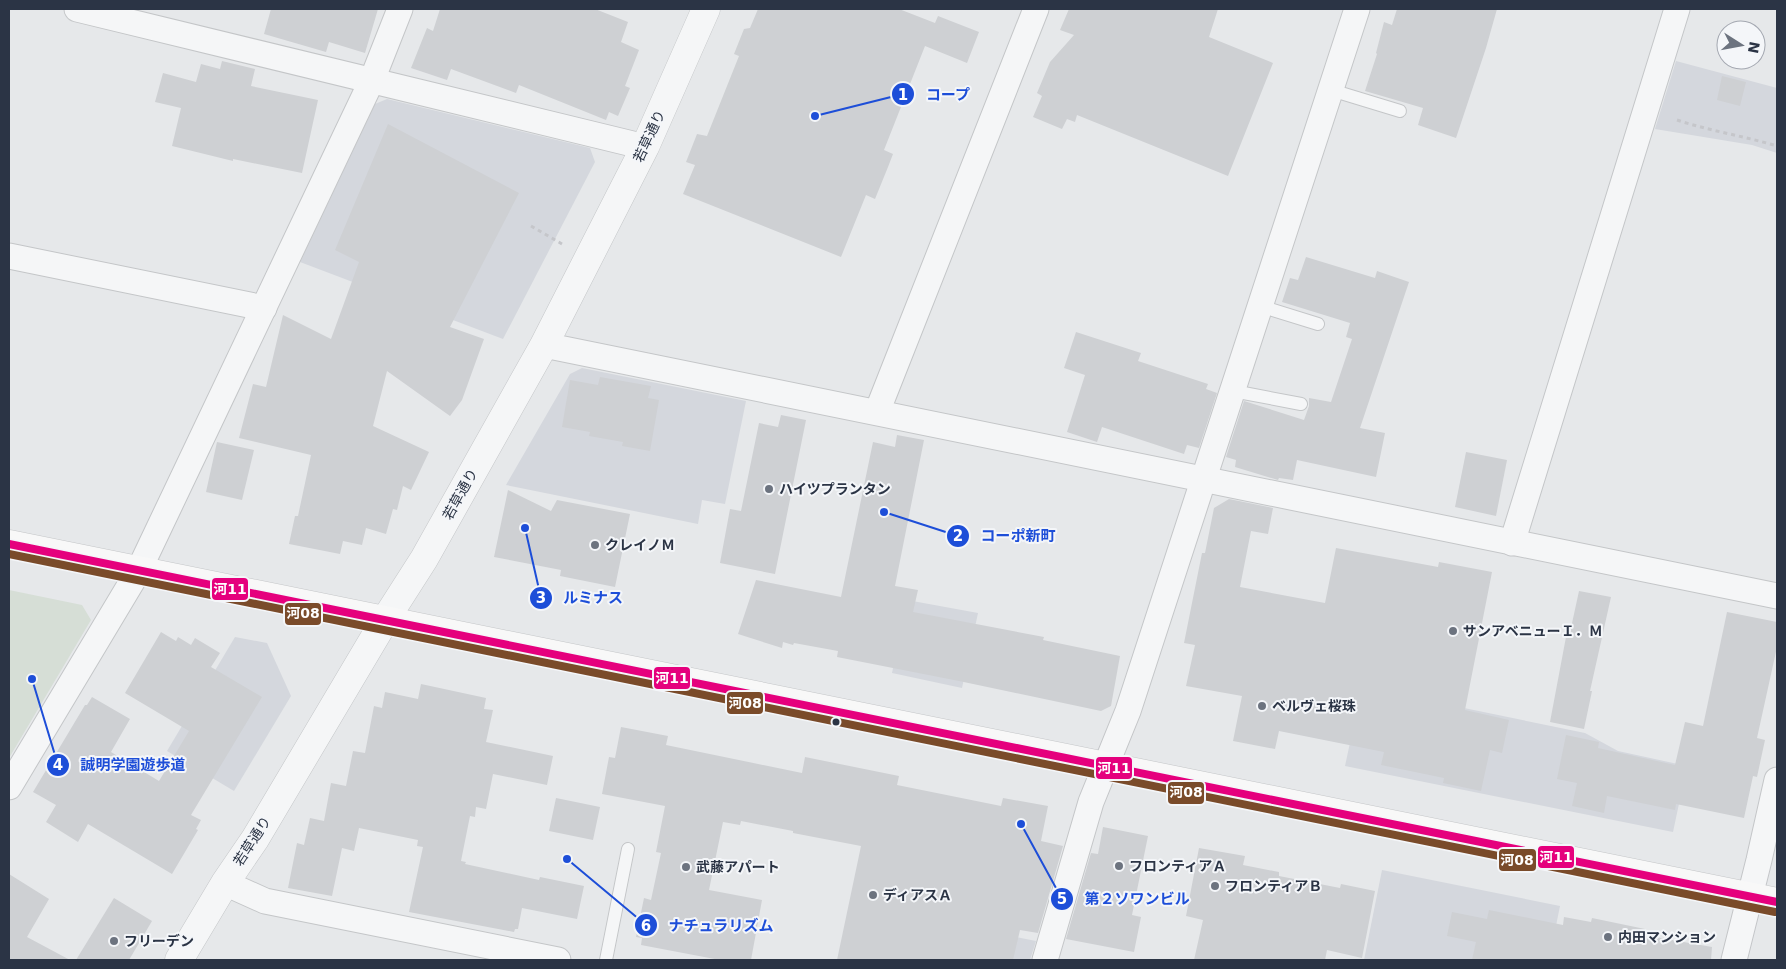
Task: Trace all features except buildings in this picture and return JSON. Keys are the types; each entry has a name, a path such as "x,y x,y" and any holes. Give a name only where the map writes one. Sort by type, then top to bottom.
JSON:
{"main road":[{"path":"9,544 1777,902"}],"street":[{"path":"77,9 644,147"},
{"path":"9,787 139,570 372,80 400,9"},
{"name":"若草通り","path":"179,960 225,882 255,839 385,620 424,559 544,345 644,147 706,9"},
{"path":"878,412 1036,9"},
{"path":"1045,960 1091,802 1121,729 1357,9"},
{"path":"1512,543 1677,9"},
{"path":"9,256 264,308"},
{"path":"544,345 1777,596"},
{"path":"1734,960 1777,780"},
{"path":"225,882 264,901 519,956 558,960"}],"lane":[{"path":"1330,90 1400,111"},
{"path":"1260,306 1318,324"},
{"path":"1233,390 1301,404"},
{"path":"606,960 628,849"}],"path":[{"path":"1677,120 1709,130 1777,146"},
{"path":"531,226 562,244"}],"shaded area":[{"path":"1676,61 1777,88 1777,153 1752,145 1655,129"},
{"path":"387,99 590,148 595,162 503,339 300,262 375,104"},
{"path":"582,368 746,401 725,504 702,500 698,524 506,485 570,374"},
{"path":"9,590 82,605 91,620 9,758"},
{"path":"907,600 978,613 962,688 892,673"},
{"path":"235,637 267,643 291,696 234,791 167,751"},
{"path":"1362,687 1585,733 1618,751 1687,766 1673,832 1345,766"},
{"path":"1382,870 1560,906 1549,960 1364,960"},
{"path":"971,928 1036,941 1030,960 964,960"}],"transit line":[{"name":"河11","path":"9,544 1777,902"},
{"name":"河08","path":"9,554 1775,912"}],"place":[{"name":"コープ","path":"815,116"},
{"name":"ハイツプランタン","path":"769,489"},
{"name":"コーポ新町","path":"884,512"},
{"name":"ルミナス","path":"525,528"},
{"name":"クレイノＭ","path":"595,545"},
{"name":"サンアベニューＩ．Ｍ","path":"1453,631"},
{"name":"誠明学園遊歩道","path":"32,679"},
{"name":"ベルヴェ桜珠","path":"1262,706"},
{"name":"第２ソワンビル","path":"1021,824"},
{"name":"ナチュラリズム","path":"567,859"},
{"name":"フロンティアＡ","path":"1119,866"},
{"name":"武藤アパート","path":"686,867"},
{"name":"フロンティアＢ","path":"1215,886"},
{"name":"ディアスＡ","path":"873,895"},
{"name":"内田マンション","path":"1608,937"},
{"name":"フリーデン","path":"114,941"}]}
